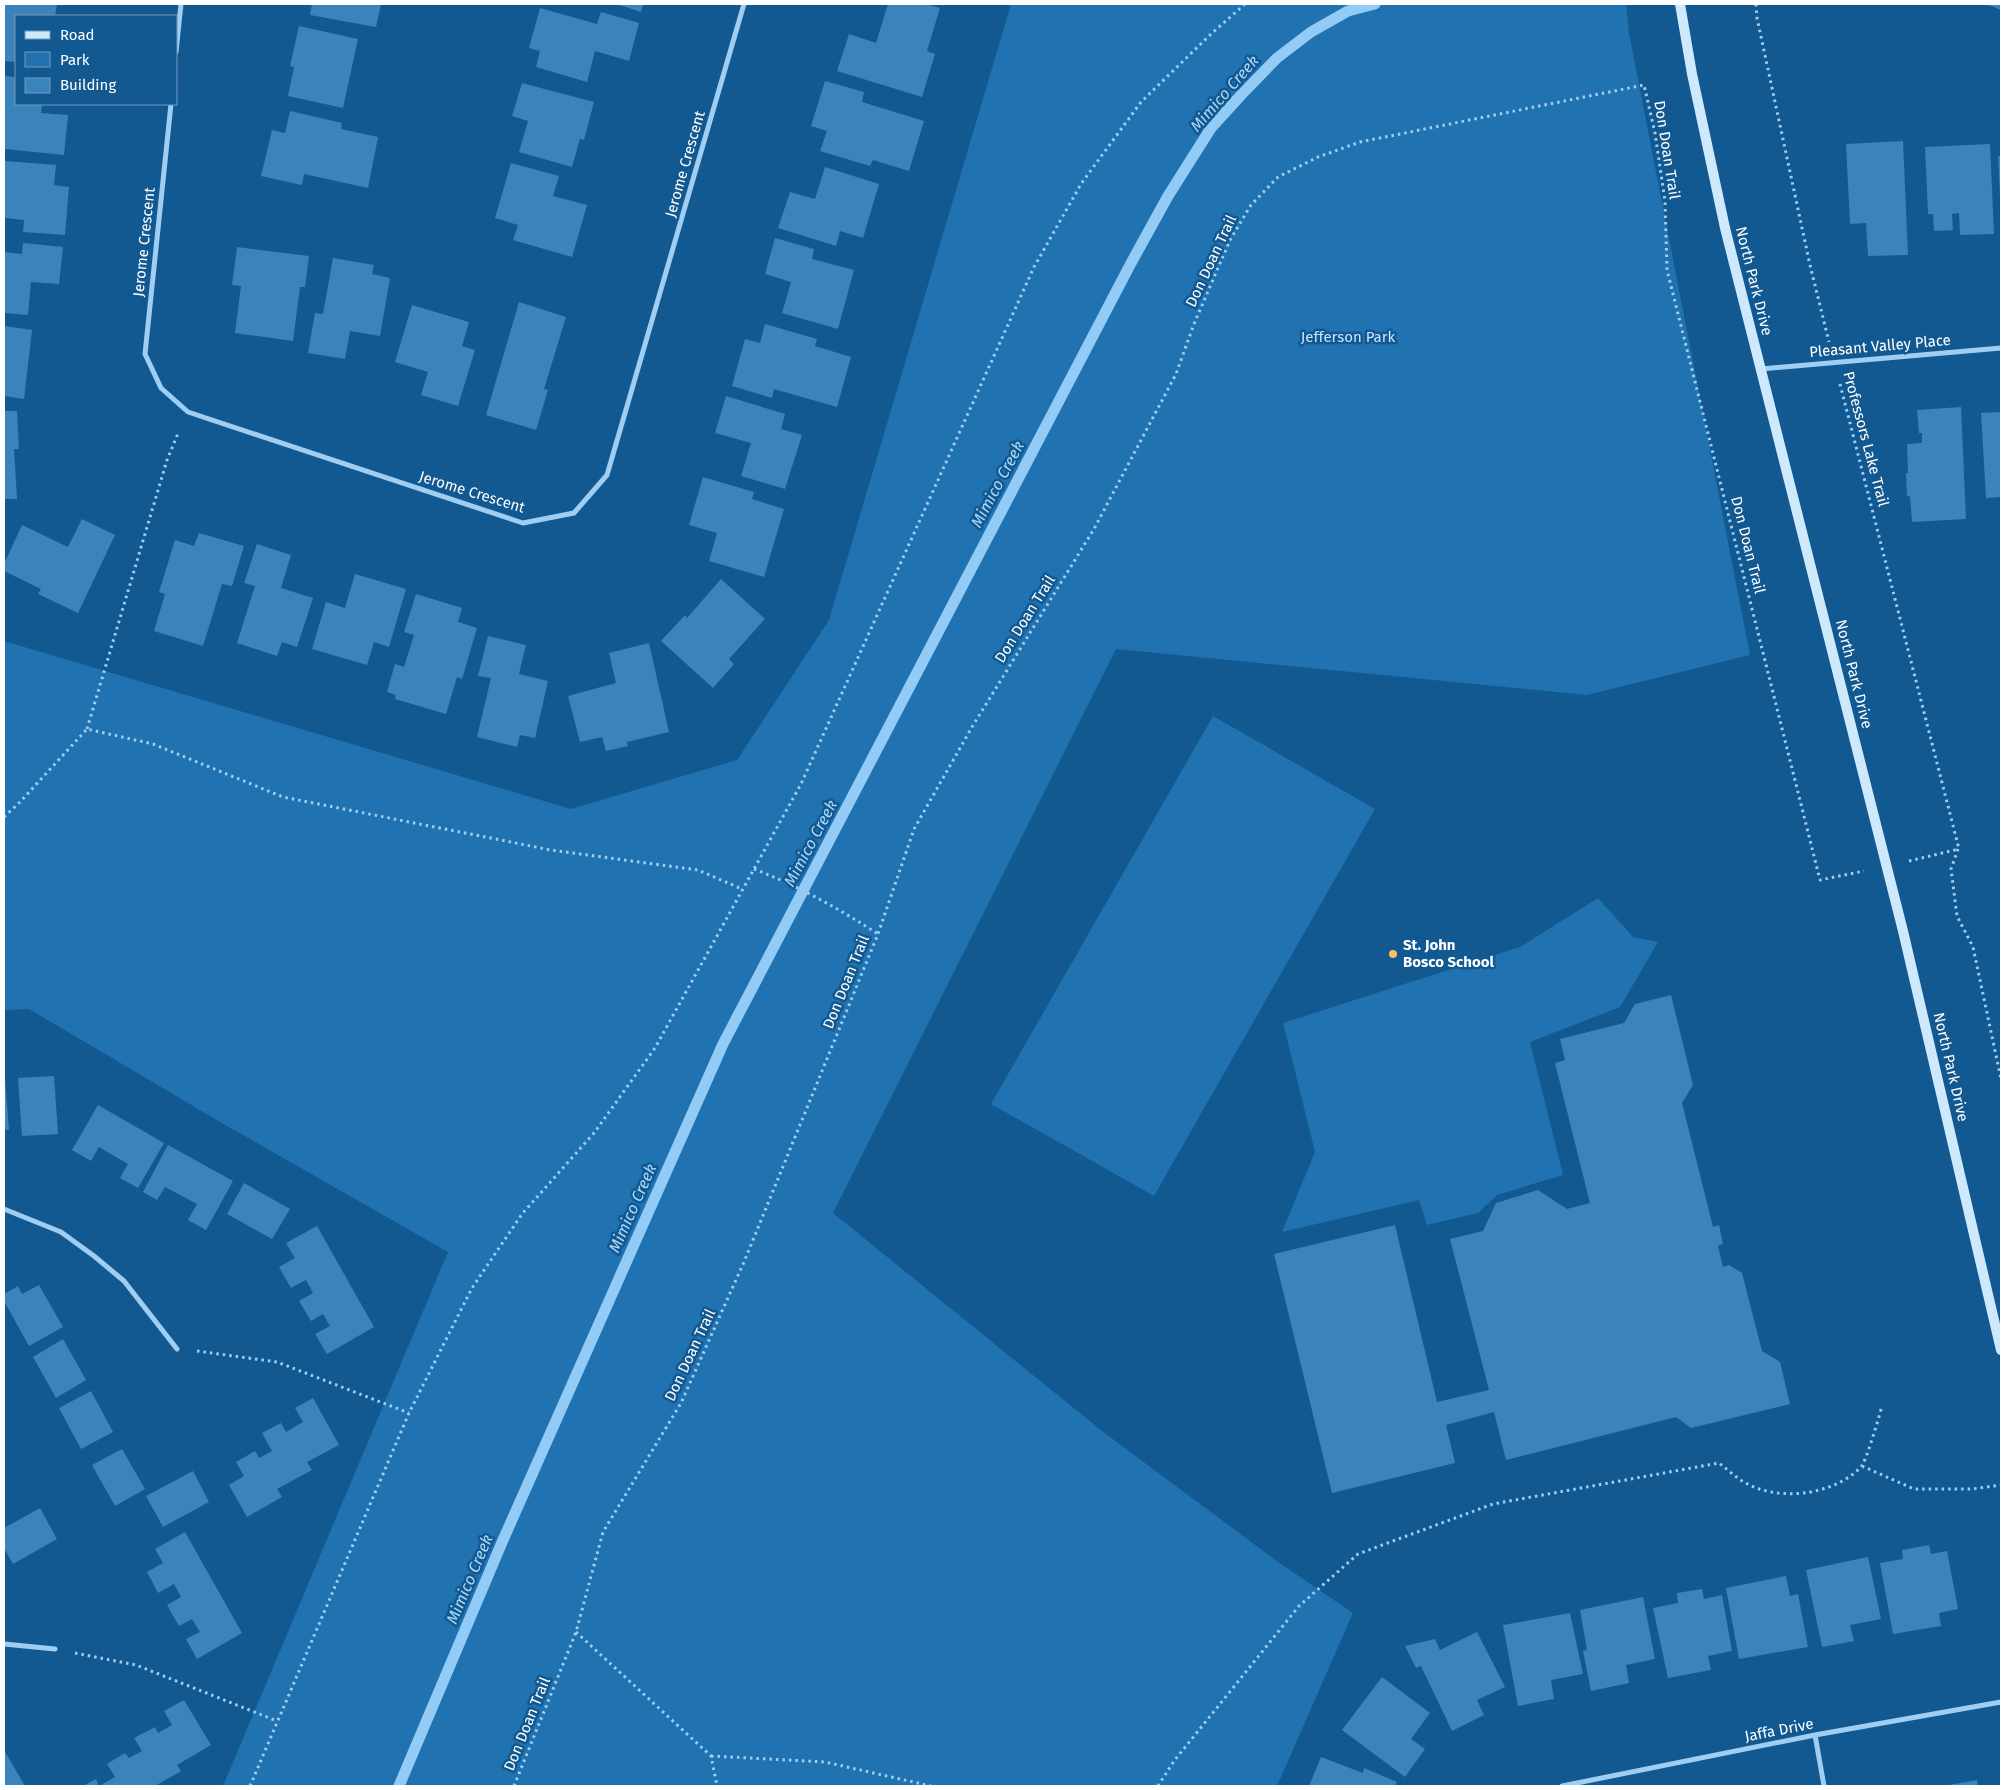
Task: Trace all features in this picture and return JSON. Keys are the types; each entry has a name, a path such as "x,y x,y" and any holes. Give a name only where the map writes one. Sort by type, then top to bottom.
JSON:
{"main road":[{"name":"North Park Drive","path":"1680,4 1692,74 1723,218 1887,867 2001,1350"}],"street":[{"path":"178,33 181,4"},
{"name":"Jerome Crescent","path":"171,105 146,354 161,388 188,412 523,523 574,513 607,475 744,4"},
{"name":"Pleasant Valley Place","path":"1761,369 2001,348"},
{"path":"4,1209 61,1232 94,1256 124,1281 177,1349"},
{"path":"4,1644 55,1649"},
{"name":"Jaffa Drive","path":"1562,1786 1814,1735 2001,1702"},
{"path":"1814,1735 1824,1786"}],"path":[{"path":"250,1786 409,1413 472,1288 522,1214 594,1133 655,1048 801,784 1034,267 1076,192 1141,102 1245,4"},
{"name":"Professors Lake Trail","path":"1756,4 1757,18 1810,266 1958,849"},
{"name":"Don Doan Trail","path":"514,1786 576,1632 603,1532 681,1403 744,1262 878,934 914,829 972,727 1098,520 1176,374 1194,324 1230,240 1251,205 1278,177 1318,157 1360,142 1644,85 1656,133 1665,202 1667,270 1820,880 1887,867 1958,849"},
{"path":"4,817 87,729 167,460 188,412"},
{"path":"87,729 153,744 283,797 551,850 698,870 742,889"},
{"path":"1958,849 1951,869 1957,916 1973,947 2001,1078"},
{"path":"754,869 788,882 838,908 878,934"},
{"path":"177,1349 277,1362 409,1413"},
{"path":"1158,1786 1174,1761 1299,1606 1358,1554 1493,1504 1719,1463 1744,1482 1774,1493 1806,1494 1836,1485 1862,1466 1882,1406"},
{"path":"1862,1466 1914,1489 1972,1489 2001,1485"},
{"path":"576,1632 711,1756 717,1786"},
{"path":"55,1649 136,1665 277,1721"},
{"path":"711,1756 825,1762 931,1786"}],"green space":[{"name":"Jefferson Park","path":"1011,4 1626,4 1629,33 1750,655 1587,695 1116,649 833,1213 1102,1431 1278,1562 1353,1613 1277,1786 223,1786 448,1252 222,1123 29,1009 4,1010 4,641 571,809 737,760 829,620"},
{"path":"1213,716 1375,809 1154,1196 991,1104"},
{"path":"1598,898 1633,937 1658,942 1620,1007 1530,1042 1563,1175 1497,1195 1478,1213 1427,1225 1419,1200 1282,1232 1315,1152 1283,1023 1520,947"}],"building":[{"path":"4,4 57,4 55,15 15,15 15,62 4,61"},
{"path":"312,4 381,4 376,27 310,15"},
{"path":"616,4 643,4 641,12"},
{"path":"888,4 926,4 940,8 927,51 935,54 922,97 837,71 849,34 876,43"},
{"path":"1986,4 2001,4 2001,10"},
{"path":"540,8 597,24 601,12 639,23 629,61 595,51 587,82 536,67 540,51 529,48"},
{"path":"299,26 358,39 343,108 288,96 294,67 290,66"},
{"path":"4,76 15,77 15,105 42,105 41,113 68,115 64,155 5,149"},
{"path":"825,81 864,92 862,102 924,121 909,171 873,160 870,166 820,151 827,131 811,126"},
{"path":"522,83 594,102 584,140 580,139 572,167 519,152 528,121 512,116"},
{"path":"290,111 342,123 341,129 378,137 368,188 304,174 302,185 261,176 272,130 285,133"},
{"path":"1903,141 1908,255 1868,256 1866,223 1850,224 1846,144"},
{"path":"1990,144 1994,234 1960,235 1959,213 1952,214 1953,230 1934,231 1933,214 1928,214 1925,147"},
{"path":"1998,156 2001,156 2001,194 2000,194"},
{"path":"5,161 56,165 54,185 69,187 65,235 23,232 24,220 4,218"},
{"path":"511,163 559,176 553,196 587,205 572,257 513,240 518,225 495,218"},
{"path":"825,167 879,184 863,238 840,231 836,246 778,228 790,192 815,199"},
{"path":"775,238 814,249 812,259 854,270 838,329 782,313 791,282 765,274"},
{"path":"23,243 63,247 59,284 31,282 28,315 4,313 4,252 22,254"},
{"path":"237,247 309,256 305,287 300,287 293,341 235,333 241,286 232,285"},
{"path":"333,258 374,265 372,274 390,278 380,336 350,331 345,359 308,353 315,313 323,314"},
{"path":"519,302 566,317 544,389 548,390 536,430 486,415"},
{"path":"412,305 469,322 462,346 475,350 458,406 421,395 428,372 395,362"},
{"path":"765,324 817,339 815,346 851,357 837,407 774,389 772,398 732,386 745,339 760,343"},
{"path":"4,326 32,330 24,399 4,396"},
{"path":"726,396 785,414 781,429 802,435 785,489 741,476 751,443 715,433"},
{"path":"1961,407 1966,519 1912,522 1910,496 1907,496 1907,444 1922,443 1917,410"},
{"path":"4,411 17,411 19,449 14,449 17,499 4,499"},
{"path":"2001,412 2001,497 1986,498 1981,413"},
{"path":"703,477 754,492 752,499 784,509 764,577 709,561 717,533 689,525"},
{"path":"82,519 115,535 78,613 38,594 41,589 4,571 4,564 22,525 68,547"},
{"path":"199,533 244,546 232,586 222,584 203,646 154,631 165,594 159,592 175,540 194,546"},
{"path":"257,544 291,555 281,588 313,598 297,647 282,642 277,656 237,643 255,586 244,583"},
{"path":"355,574 406,589 389,647 374,642 367,665 312,649 326,602 345,608"},
{"path":"721,579 765,619 729,659 734,664 713,688 661,641 685,615 687,618"},
{"path":"416,594 462,608 458,622 477,628 462,679 457,677 446,714 395,699 396,695 387,692 395,664 404,667 414,635 404,632"},
{"path":"488,636 526,645 519,674 548,681 535,738 520,735 517,747 477,737 491,678 478,676"},
{"path":"649,643 669,732 627,742 628,746 606,751 602,737 580,742 568,696 616,683 609,653"},
{"path":"1671,995 1693,1085 1682,1103 1713,1227 1719,1225 1723,1244 1718,1246 1723,1267 1729,1265 1742,1273 1762,1351 1780,1362 1790,1404 1691,1428 1676,1417 1506,1460 1494,1412 1446,1425 1455,1463 1332,1493 1274,1254 1395,1225 1437,1402 1489,1390 1450,1239 1483,1231 1496,1203 1538,1190 1567,1209 1590,1203 1555,1063 1565,1060 1560,1039 1624,1023 1635,1004"},
{"path":"54,1076 58,1134 22,1136 18,1078"},
{"path":"5,1079 9,1130 4,1130"},
{"path":"98,1105 164,1143 138,1188 120,1178 128,1164 99,1147 91,1161 72,1150"},
{"path":"168,1145 233,1181 206,1230 188,1220 197,1204 165,1187 157,1200 143,1192"},
{"path":"244,1183 290,1209 272,1239 227,1214"},
{"path":"317,1226 374,1327 327,1354 315,1334 330,1326 323,1314 311,1321 299,1301 313,1293 306,1280 291,1288 279,1267 295,1258 286,1243"},
{"path":"39,1285 63,1327 29,1346 4,1301 4,1294 18,1286 22,1294"},
{"path":"63,1339 86,1380 56,1398 33,1357"},
{"path":"91,1391 113,1432 81,1449 59,1408"},
{"path":"313,1398 339,1445 307,1462 312,1470 277,1489 282,1497 247,1517 229,1485 244,1476 236,1462 255,1451 259,1458 272,1451 262,1433 281,1423 286,1432 303,1422 295,1408"},
{"path":"122,1449 145,1489 115,1506 92,1465"},
{"path":"193,1471 209,1502 163,1527 146,1496"},
{"path":"40,1508 57,1539 13,1564 4,1548 4,1528"},
{"path":"185,1532 242,1633 197,1659 186,1639 200,1632 192,1619 179,1626 167,1605 181,1597 174,1584 158,1593 147,1572 163,1563 155,1549"},
{"path":"1929,1545 1931,1554 1947,1551 1958,1609 1939,1613 1941,1626 1893,1634 1880,1563 1903,1559 1902,1550"},
{"path":"1868,1557 1881,1619 1850,1625 1854,1641 1822,1647 1806,1570"},
{"path":"1786,1576 1790,1596 1798,1594 1808,1647 1739,1659 1726,1588"},
{"path":"1702,1589 1704,1599 1722,1595 1732,1651 1708,1656 1711,1670 1668,1678 1653,1608 1678,1603 1677,1593"},
{"path":"1643,1597 1655,1659 1626,1665 1629,1683 1591,1691 1583,1651 1587,1650 1580,1610"},
{"path":"1570,1613 1583,1674 1551,1680 1554,1699 1518,1706 1503,1625"},
{"path":"1477,1632 1505,1687 1477,1700 1484,1715 1452,1731 1421,1666 1416,1668 1405,1646 1435,1639 1440,1650"},
{"path":"1382,1677 1430,1713 1411,1739 1425,1749 1405,1777 1342,1730"},
{"path":"184,1700 211,1745 177,1765 181,1771 155,1786 99,1786 115,1777 107,1764 125,1753 129,1758 142,1751 134,1738 155,1727 158,1733 172,1725 164,1711"},
{"path":"4,1750 25,1786 4,1786"},
{"path":"1321,1757 1363,1773 1364,1768 1397,1782 1395,1786 1309,1786"},
{"path":"96,1779 99,1786 83,1786"},
{"path":"1977,1780 1978,1786 1949,1786 1949,1785"}],"waterway":[{"name":"Mimico Creek","path":"399,1786 503,1540 723,1044 1130,265 1168,196 1211,128 1242,94 1277,58 1311,32 1348,11 1375,4"}],"place":[{"name":"St. John Bosco School","path":"1393,954"}]}
